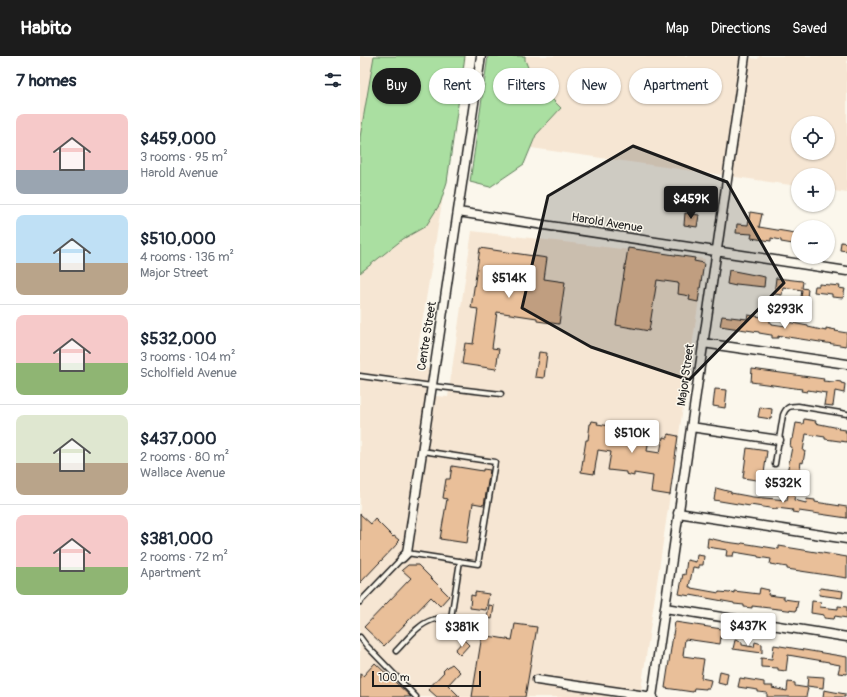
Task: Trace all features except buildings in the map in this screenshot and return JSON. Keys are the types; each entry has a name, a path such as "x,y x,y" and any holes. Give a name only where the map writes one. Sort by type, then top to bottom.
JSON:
{"street":[{"name":"Centre Street","path":"404,555 422,451 481,56"},
{"name":"Major Street","path":"652,697 745,56"},
{"name":"Harold Avenue","path":"458,212 847,271"},
{"path":"703,343 847,364"},
{"path":"691,427 779,440"},
{"path":"678,513 847,539"},
{"path":"664,608 847,637"},
{"path":"537,680 652,697"}],"lane":[{"path":"360,376 501,394"},
{"path":"775,464 785,409 791,406 798,406 847,414"},
{"path":"360,602 404,555 478,564 494,462 422,451"},
{"path":"396,651 427,622 451,618 460,561"},
{"path":"360,637 416,697"}],"highlighted area":[{"path":"633,146 727,182 784,283 689,380 591,347 522,308 548,196"}],"shaded area":[{"path":"360,56 466,56 464,68 429,68 429,104 458,104 416,360 429,370 425,395 448,397 472,231 705,259 640,697 360,697"},
{"path":"493,56 736,56 758,59 759,56 847,56 847,193 835,191 835,168 791,168 791,185 482,141"}],"green space":[{"path":"374,56 465,56 463,68 429,68 429,104 458,104 447,182 440,204 426,226 403,239 360,273 360,137"},
{"path":"488,56 525,56 528,68 493,68 493,104 557,104 561,108 536,135 524,164 490,187 470,182 481,104 485,104 485,77"}]}
